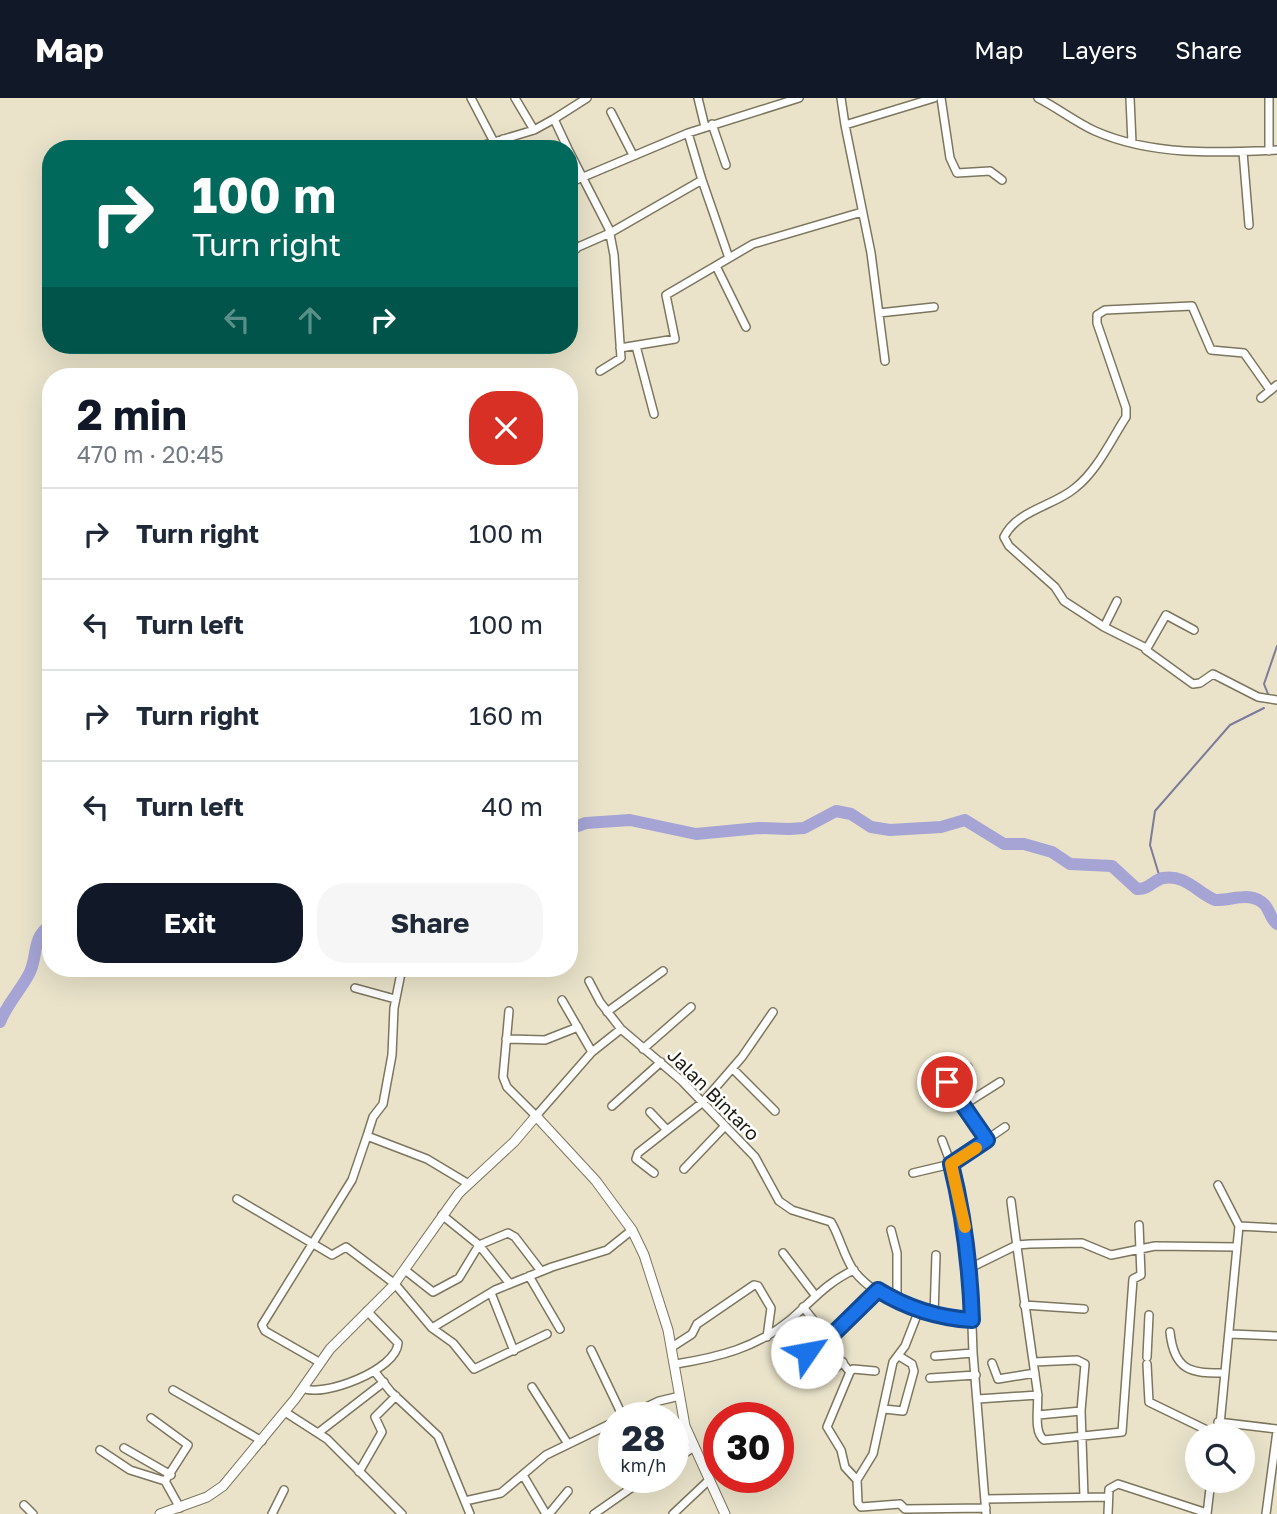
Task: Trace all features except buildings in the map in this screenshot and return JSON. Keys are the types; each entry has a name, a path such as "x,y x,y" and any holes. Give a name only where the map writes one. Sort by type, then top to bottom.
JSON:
{"street":[{"path":"471,98 493,140"},
{"path":"516,98 534,130"},
{"path":"500,140 534,130 587,98"},
{"path":"698,98 726,165"},
{"path":"578,179 688,132 799,98"},
{"path":"841,98 885,361"},
{"path":"845,125 934,98"},
{"path":"941,98 950,158 957,173 990,171 1002,180"},
{"path":"1038,98 1093,130 1132,143 1191,152 1273,150 1269,98"},
{"path":"1130,98 1132,143"},
{"path":"611,112 633,155"},
{"path":"554,119 563,140"},
{"path":"688,132 729,258"},
{"path":"1243,152 1249,225"},
{"path":"578,169 610,233 621,358 600,371"},
{"path":"578,247 610,233 702,180"},
{"path":"620,348 675,339 665,297 752,244 785,237 862,212"},
{"path":"716,267 746,327"},
{"path":"1269,390 1244,353 1211,350 1192,306 1105,310 1097,315 1097,323 1126,408 1126,417 1084,481 1073,490 1033,510 1004,537 1009,546 1055,587 1064,601 1104,627 1146,648 1193,684 1200,683 1213,674 1258,696 1277,701"},
{"path":"879,313 934,307"},
{"path":"636,346 654,414"},
{"path":"1261,398 1277,385"},
{"path":"1104,627 1117,601"},
{"path":"1146,648 1166,615 1194,631"},
{"path":"607,1012 663,971"},
{"path":"319,1362 262,1327 281,1290 315,1243 352,1180 373,1117 383,1104 391,1064 395,999 400,977"},
{"name":"Jalan Bintaro","path":"589,981 607,1012 621,1029 662,1062 755,1157 773,1191 785,1206 831,1222 854,1270"},
{"path":"355,988 395,999"},
{"path":"562,1000 592,1052"},
{"path":"643,1049 691,1007"},
{"path":"509,1011 503,1071 505,1083 596,1181 632,1230 644,1255 672,1347 685,1426 703,1469"},
{"path":"654,1173 636,1156 703,1102 733,1069 773,1012"},
{"path":"506,1039 545,1040 578,1027"},
{"path":"158,1514 180,1508 216,1492 285,1412 319,1362 395,1283 467,1183 514,1142 592,1052 621,1029"},
{"path":"612,1106 662,1062"},
{"path":"968,1067 947,1082 987,1140"},
{"path":"733,1069 775,1111"},
{"path":"962,1106 999,1082"},
{"path":"650,1112 667,1130"},
{"path":"684,1169 724,1127"},
{"path":"914,1173 951,1164 1005,1127"},
{"path":"367,1136 427,1159 467,1183"},
{"path":"942,1140 964,1217 970,1268 973,1353 986,1507"},
{"path":"1217,1185 1239,1226 1230,1335 1218,1422 1277,1430 1266,1514"},
{"path":"237,1199 333,1255 346,1247 395,1283 432,1328 453,1343 475,1370 547,1334"},
{"path":"1011,1201 1034,1362 1041,1439 1082,1438 1122,1432 1133,1279 1134,1276 1141,1275 1139,1225"},
{"path":"442,1215 479,1245 510,1284"},
{"path":"1239,1226 1277,1228"},
{"path":"432,1328 510,1284 607,1250 632,1230"},
{"path":"891,1230 897,1253 897,1300"},
{"path":"405,1270 433,1292 459,1278 479,1245 511,1234 541,1271"},
{"path":"970,1268 1017,1245 1082,1243 1111,1255 1140,1248 1237,1247"},
{"path":"783,1253 815,1295"},
{"path":"934,1315 936,1255"},
{"path":"676,1364 732,1353 767,1337 838,1277 854,1270 878,1290 919,1310 934,1315 972,1320"},
{"path":"529,1276 560,1329"},
{"path":"672,1347 692,1334 697,1324 755,1284 771,1308 767,1337"},
{"path":"808,1352 878,1290"},
{"path":"491,1293 513,1351"},
{"path":"1024,1305 1084,1309"},
{"path":"803,1307 850,1372"},
{"path":"919,1310 899,1356 893,1362 873,1454 857,1480 859,1505 900,1504 905,1511 1108,1497"},
{"path":"303,1388 318,1391 356,1381 375,1372 393,1357 399,1345 367,1311"},
{"path":"1149,1315 1149,1402 1193,1423"},
{"path":"785,1324 823,1369 814,1376 818,1382 843,1362"},
{"path":"1170,1332 1171,1347 1181,1366 1199,1372 1225,1373"},
{"path":"1230,1335 1277,1336"},
{"path":"591,1350 615,1402"},
{"path":"935,1356 973,1353"},
{"path":"884,1409 903,1411 914,1371 912,1364 899,1356"},
{"path":"1034,1362 1084,1362 1081,1412 1084,1497"},
{"path":"992,1363 998,1380 1035,1373"},
{"path":"857,1480 845,1467 841,1450 827,1427 850,1372 853,1369 875,1371"},
{"path":"375,1372 438,1436 470,1514"},
{"path":"930,1378 976,1375"},
{"path":"318,1433 384,1382"},
{"path":"532,1387 568,1444"},
{"path":"173,1391 262,1441"},
{"path":"978,1399 1038,1395"},
{"path":"359,1472 382,1432 375,1417 396,1396"},
{"path":"657,1402 680,1396"},
{"path":"285,1412 318,1433 402,1514"},
{"path":"1038,1415 1081,1412"},
{"path":"151,1418 188,1445 168,1478"},
{"path":"465,1501 501,1493 546,1455 598,1430"},
{"path":"689,1450 694,1447"},
{"path":"124,1448 168,1478 180,1508"},
{"path":"100,1450 130,1470 168,1478"},
{"path":"523,1475 547,1514 568,1492"},
{"path":"1108,1514 1111,1486 1122,1484 1207,1513 1209,1493"},
{"path":"673,1514 703,1486"},
{"path":"272,1514 284,1490"},
{"path":"594,1514 624,1493"},
{"path":"714,1493 725,1514"},
{"path":"24,1505 33,1514"}],"waterway":[{"path":"1268,694 1264,684 1277,646"},
{"path":"1160,878 1150,845 1155,811 1230,725 1264,708"},
{"path":"578,826 630,820 696,834 759,828 789,829 804,828 836,811 851,814 871,827 890,830 941,827 965,820 1004,844 1024,844 1052,852 1070,864 1112,866 1137,889 1145,888 1163,878 1171,878 1185,881 1215,900 1254,898 1265,905 1277,924"},
{"path":"0,1022 29,974 42,933"}],"slow traffic":[{"path":"965,1227 951,1164 976,1148"}],"route":[{"path":"807,1352 826,1336 827,1340 878,1290 919,1310 947,1318 972,1320 964,1217 951,1164 987,1140 947,1086 947,1082"}]}
